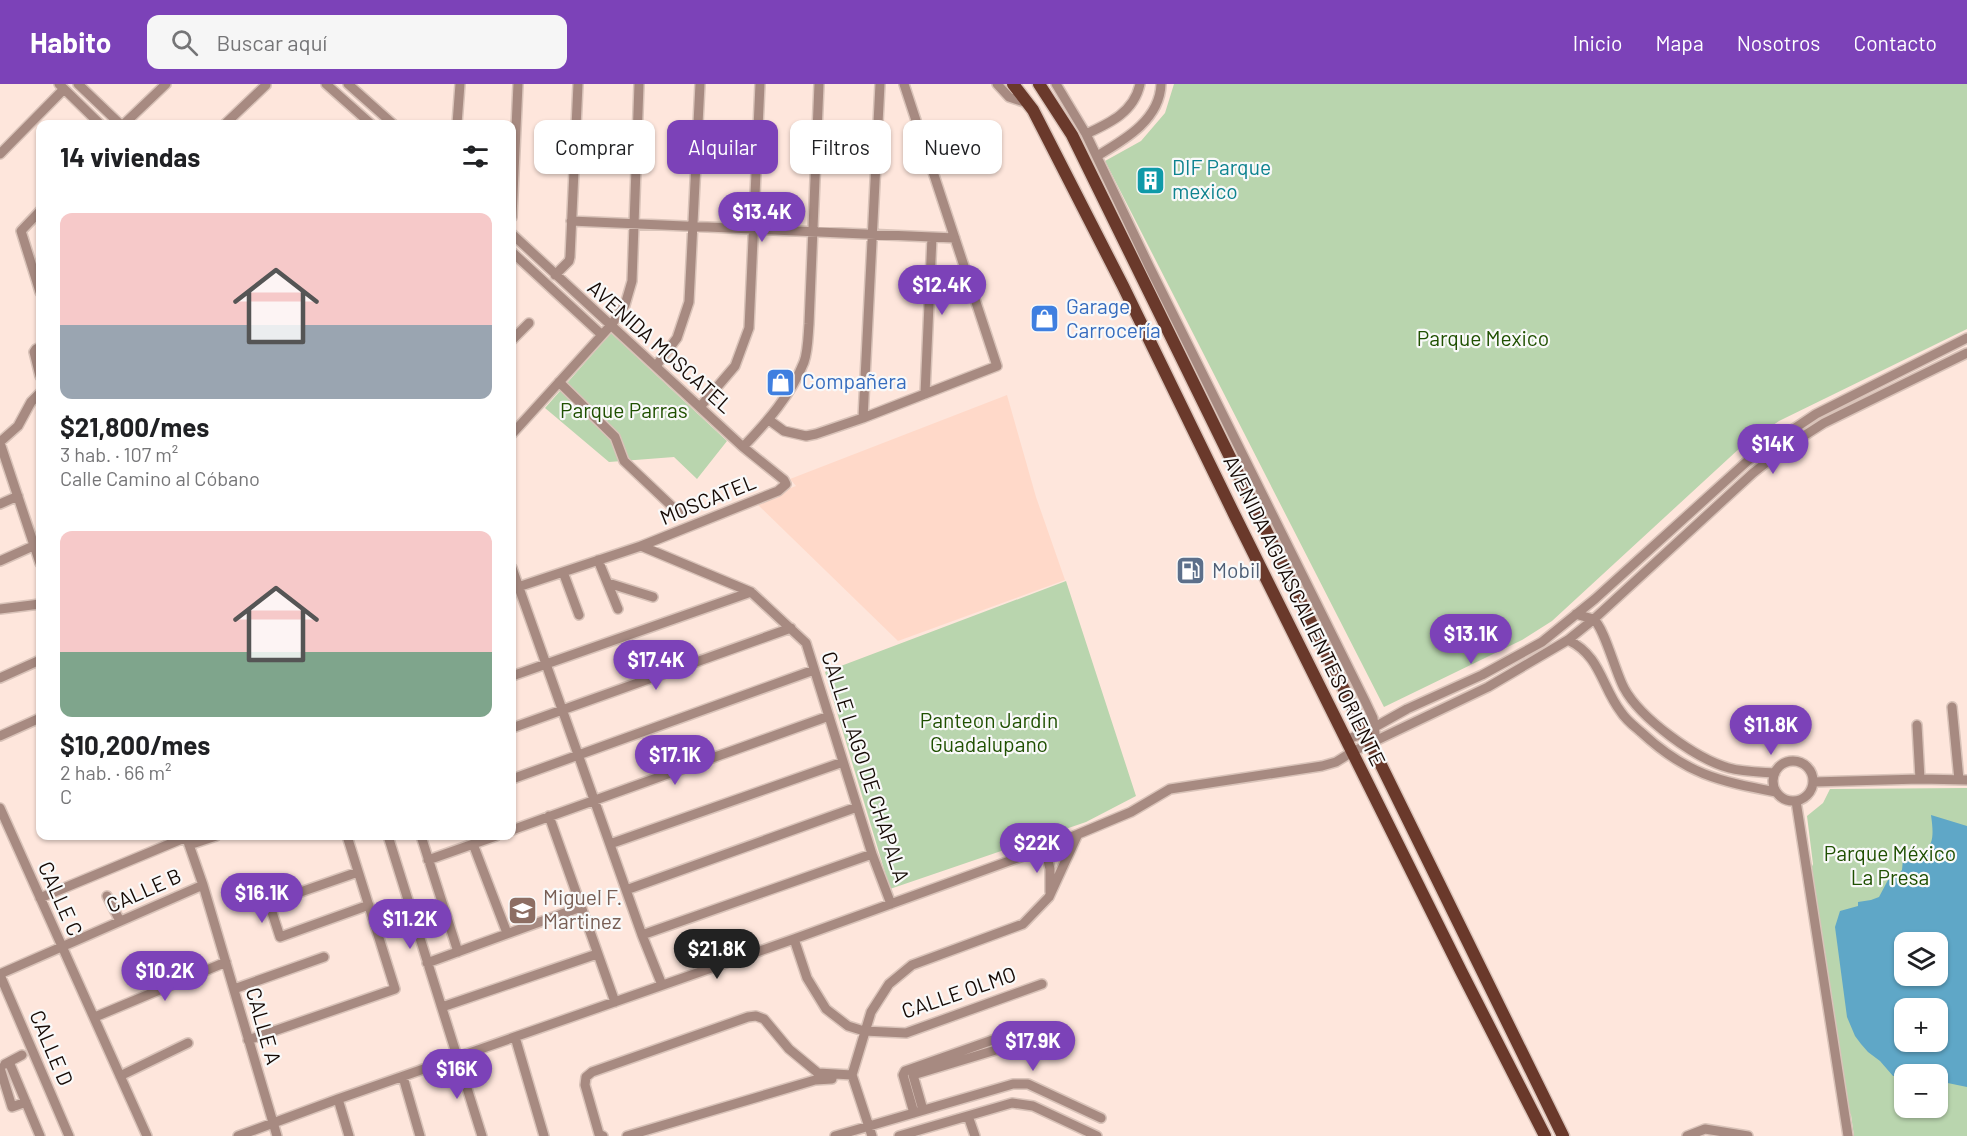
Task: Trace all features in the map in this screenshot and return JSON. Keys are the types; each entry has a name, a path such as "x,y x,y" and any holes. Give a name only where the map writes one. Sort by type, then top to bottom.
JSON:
{"main road":[{"name":"AVENIDA AGUASCALIENTES ORIENTE","path":"1013,84 1028,104 1064,170 1545,1136"},
{"name":"AVENIDA AGUASCALIENTES ORIENTE","path":"1040,84 1072,135 1301,601 1371,734 1563,1136"},
{"path":"1151,296 1156,281"},
{"path":"1171,383 1189,373"},
{"path":"1301,601 1318,609"}],"street":[{"path":"78,84 118,120"},
{"path":"126,120 166,84"},
{"path":"229,120 265,84"},
{"path":"326,84 366,120"},
{"path":"348,84 388,120"},
{"path":"457,120 460,84"},
{"path":"516,128 518,84"},
{"path":"555,275 569,261 578,84"},
{"path":"516,430 612,324 625,305 632,281 639,84"},
{"path":"656,366 677,339 689,302 700,84"},
{"path":"700,407 735,366 749,328 760,84"},
{"path":"743,447 769,420 790,390 804,360 809,324 819,84"},
{"path":"863,418 880,84"},
{"path":"769,420 784,431 806,436 863,418 997,366 904,84"},
{"path":"997,84 1009,97 1028,104"},
{"name":"AVENIDA AGUASCALIENTES ORIENTE","path":"1056,84 1086,134 1156,281 1365,701 1371,734"},
{"path":"1086,134 1111,123 1131,106 1140,84"},
{"path":"1096,156 1138,128 1153,110 1161,84"},
{"path":"0,154 62,86 96,120"},
{"path":"36,215 21,231 36,279"},
{"path":"571,221 955,238"},
{"path":"926,394 932,237"},
{"name":"AVENIDA MOSCATEL","path":"516,238 786,484"},
{"name":"AVENIDA MOSCATEL","path":"516,256 602,335"},
{"path":"516,336 529,323"},
{"path":"238,1136 1045,848 1131,812 1170,789 1336,762 1352,752 1371,734 1397,715 1482,675 1542,642 1595,599 1743,464 1816,414 1967,338"},
{"path":"1346,740 1371,734 1488,687 1568,640 1594,620 1753,473 1785,448 1824,423 1967,353"},
{"path":"559,382 615,437 624,461 680,514"},
{"path":"36,397 18,426 0,442 36,540"},
{"path":"1743,464 1753,473"},
{"name":"MOSCATEL","path":"518,587 641,546 777,492 786,484"},
{"path":"0,504 18,496"},
{"path":"0,561 36,546"},
{"name":"CALLE LAGO DE CHAPALA","path":"641,546 751,592 806,643 872,854 891,904"},
{"path":"598,560 618,609"},
{"path":"563,572 579,615"},
{"path":"516,581 642,935 662,985"},
{"path":"608,583 653,597"},
{"path":"516,675 751,592"},
{"path":"1595,599 1605,608"},
{"path":"0,609 36,604"},
{"path":"1576,614 1594,620 1600,629 1625,690 1651,720 1672,738 1698,755 1730,769 1775,773"},
{"path":"516,727 791,628"},
{"path":"1568,640 1581,646 1590,655 1622,714 1651,741 1693,771 1724,782 1776,792 1785,799 1796,801 1809,792 1813,782 1806,766 1795,762 1783,764 1775,773 1776,792"},
{"path":"0,678 36,662"},
{"path":"516,778 814,670"},
{"path":"1365,701 1379,713 1397,715"},
{"path":"1813,782 1963,780 1952,707"},
{"path":"516,828 829,716"},
{"path":"0,736 36,720"},
{"path":"1917,725 1920,779"},
{"path":"610,844 843,762"},
{"path":"1796,801 1848,1136"},
{"path":"626,890 857,807"},
{"name":"CALLE C","path":"0,808 147,1136"},
{"path":"549,816 615,1002"},
{"path":"872,1136 853,1078 871,1012 889,984 912,965 1023,924 1049,897 1077,836"},
{"path":"40,898 183,840"},
{"name":"CALLE A","path":"189,840 278,1136"},
{"path":"248,1040 395,989 349,840"},
{"path":"389,840 482,1136"},
{"path":"422,840 458,952"},
{"path":"428,860 484,840"},
{"path":"473,844 507,933"},
{"path":"1045,848 1050,869 1049,897"},
{"path":"642,935 872,854"},
{"path":"358,872 269,903 280,937 369,905"},
{"name":"CALLE B","path":"0,975 203,885"},
{"path":"107,896 120,921"},
{"path":"428,963 581,907"},
{"name":"CALLE OLMO","path":"794,939 807,978 826,1009 848,1026 864,1031 906,1033 1042,984"},
{"path":"442,1007 597,954"},
{"path":"234,989 324,957"},
{"path":"95,1017 226,962"},
{"name":"CALLE D","path":"0,975 69,1136"},
{"path":"603,1136 600,1134 585,1085 586,1077 592,1072 748,1017 756,1016 764,1019 789,1049 817,1076"},
{"path":"1008,1036 1009,1046 913,1076 919,1111 903,1075 905,1071 1008,1036"},
{"path":"515,1037 544,1136"},
{"path":"120,1076 188,1043"},
{"path":"22,1055 0,1067 12,1107 26,1102"},
{"path":"9,1062 40,1136"},
{"path":"627,1136 817,1076 853,1078"},
{"path":"403,1077 420,1136"},
{"path":"835,1136 1013,1084 1028,1084 1101,1118"},
{"path":"338,1099 349,1136"},
{"path":"959,1099 975,1136"},
{"path":"899,1136 929,1132 965,1116 1012,1103 1023,1103 1097,1136"},
{"path":"965,1116 969,1136"},
{"path":"1687,1136 1706,1132 1748,1136"}],"shaded area":[{"path":"1007,395 1036,497 1065,580 898,641 754,501 796,486 790,479"}],"green space":[{"name":"Parque Mexico","path":"1174,84 1967,84 1967,329 1779,421 1741,447 1552,621 1522,640 1384,707 1105,161 1141,141 1165,113"},
{"name":"Parque Parras","path":"611,333 727,441 697,479 674,457 609,462 545,408"},
{"name":"Panteon Jardin Guadalupano","path":"1066,581 1136,796 1086,822 890,889 825,672"},
{"name":"Parque México La Presa","path":"1967,788 1967,1136 1854,1136 1851,1115 1846,1107 1811,869 1813,864 1807,816 1823,803 1830,789"}],"water":[{"path":"1931,815 1967,826 1967,1087 1948,1083 1948,1064 1894,1064 1893,1076 1861,1044 1847,1017 1835,927 1840,911 1858,906 1858,902 1879,897 1888,880 1897,876 1902,870 1903,859 1921,854 1926,850 1933,833"}],"place":[{"name":"DIF Parque mexico","path":"1151,180"},
{"name":"Garage Carrocería","path":"1045,319"},
{"name":"Compañera","path":"781,382"},
{"name":"Mobil","path":"1191,571"},
{"name":"Miguel F. Martinez","path":"522,910"}]}
